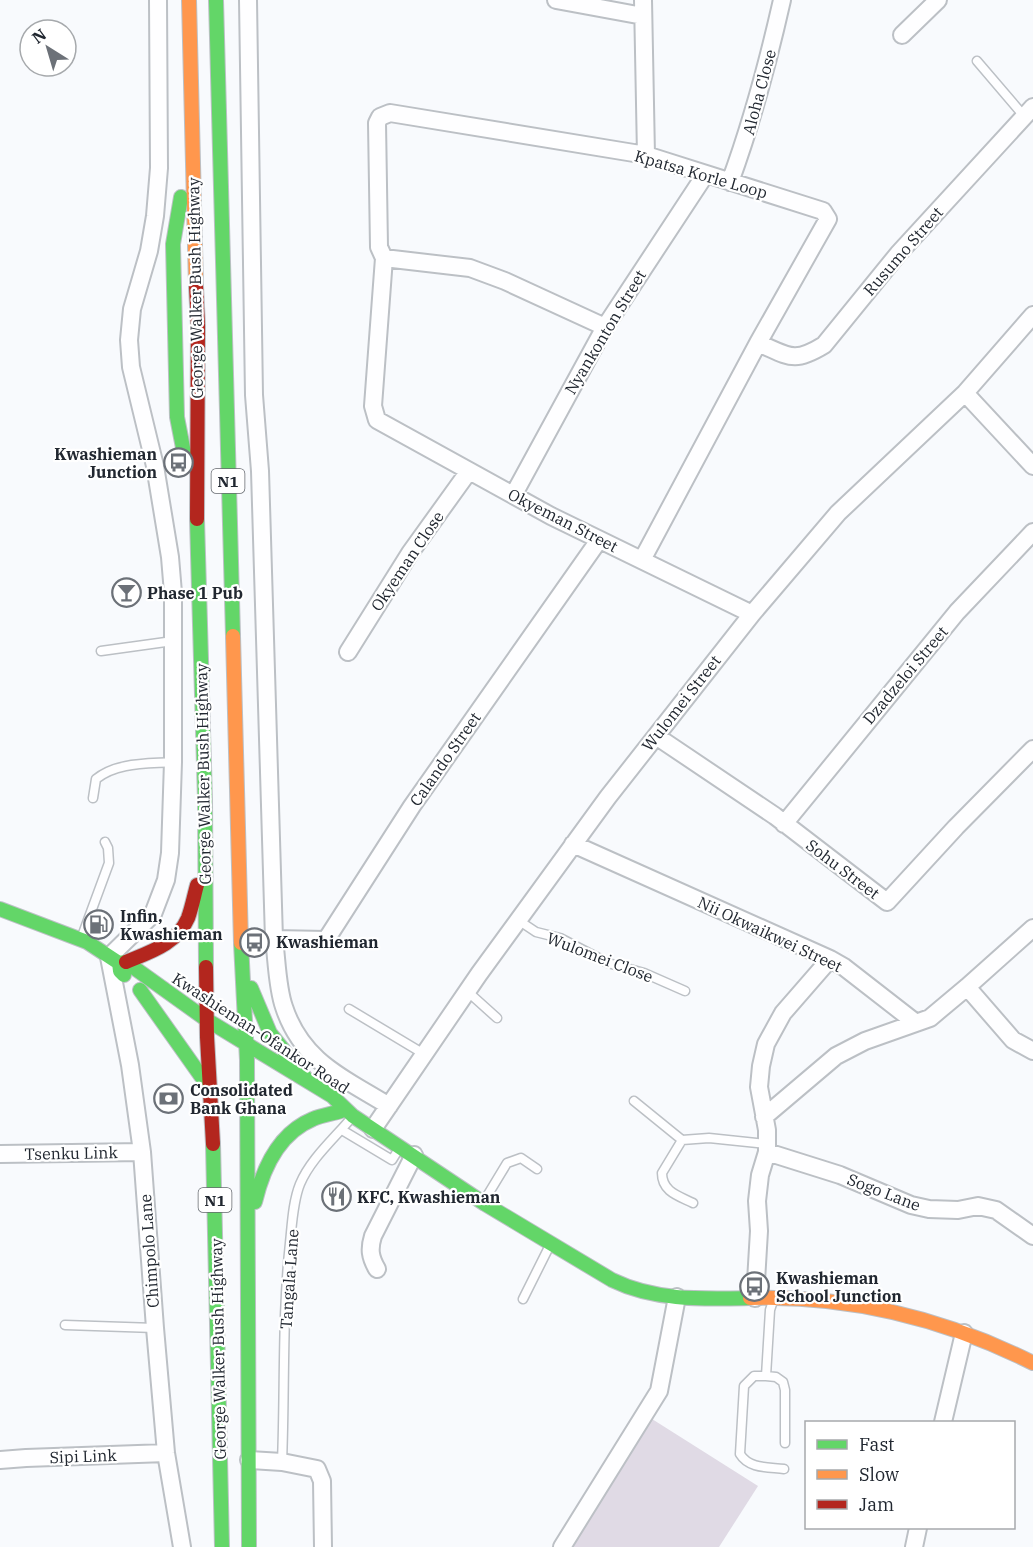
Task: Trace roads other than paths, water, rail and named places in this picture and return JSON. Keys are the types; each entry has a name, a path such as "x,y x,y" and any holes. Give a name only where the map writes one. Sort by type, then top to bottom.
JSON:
{"main road":[{"name":"George Walker Bush Highway","path":"189,0 198,326 197,517 207,1020 212,1040 209,1088 213,1120 222,1547"},
{"name":"George Walker Bush Highway","path":"216,0 241,961 251,1544"},
{"path":"192,139 173,244 177,417 197,517"},
{"path":"118,961 155,950 170,941 185,925 205,854"},
{"name":"Kwashieman-Ofankor Road","path":"0,909 97,947 207,1020 243,1053 326,1105 347,1113 550,1244 619,1283 637,1290 676,1297 802,1298 863,1307 931,1322 964,1333 1033,1363"},
{"name":"Kwashieman-Ofankor Road","path":"118,961 120,971 161,1008 212,1040"},
{"path":"241,961 270,1033 309,1082"},
{"path":"140,990 194,1063 209,1088"},
{"name":"Kwashieman-Ofankor Road","path":"243,1053 309,1082 332,1096 347,1113"},
{"path":"247,1239 255,1197 269,1159 285,1139 309,1120 347,1113"}],"street":[{"path":"118,961 153,914 166,880 170,853 173,762 173,593 170,557 155,466 131,367 129,340 132,309 155,216 159,168 158,0"},
{"path":"248,0 254,395 260,471 274,939 284,1005 293,1029 309,1053 331,1070 389,1106"},
{"path":"556,0 643,8 646,155"},
{"name":"Aloha Close","path":"730,182 748,135 782,0"},
{"path":"902,35 938,0"},
{"name":"Kpatsa Korle Loop","path":"377,420 373,406 384,258 380,247 377,123 385,114 390,112 646,155 823,211 828,219 758,343 642,560"},
{"name":"Rusumo Street","path":"758,343 794,358 810,354 824,345 898,254 1028,112"},
{"name":"Nyankonton Street","path":"514,494 605,327 705,175"},
{"path":"384,258 470,268 505,281 605,327"},
{"name":"Wulomei Street","path":"373,1129 467,991 573,844 752,614 838,513 965,393 1033,315"},
{"path":"965,393 1033,466"},
{"name":"Okyeman Street","path":"377,420 551,516 752,614"},
{"name":"Okyeman Close","path":"348,652 410,553 469,471"},
{"name":"Dzadzeloi Street","path":"784,824 957,612 1033,532"},
{"name":"Calando Street","path":"274,939 326,940 412,806 599,540"},
{"name":"Sohu Street","path":"656,736 784,824 887,902 956,827 1033,749"},
{"name":"Nii Okwaikwei Street","path":"573,844 830,959 844,967 916,1023"},
{"path":"764,1118 836,1056 865,1041 930,1018 1033,928"},
{"path":"755,1298 759,1231 757,1201 760,1175 767,1148 759,1088 761,1066 766,1044 783,1013 830,959"},
{"name":"Chimpolo Lane","path":"118,961 142,1152 166,1453 182,1547"},
{"path":"967,987 1013,1040 1033,1051"},
{"name":"Sogo Lane","path":"767,1148 911,1205 929,1209 958,1210 978,1206 996,1210 1033,1236"},
{"path":"377,1269 371,1258 370,1247 407,1151"},
{"name":"Tsenku Link","path":"0,1154 142,1152"},
{"path":"562,1547 659,1391 676,1297"},
{"path":"943,1421 964,1333"},
{"name":"Sipi Link","path":"0,1460 166,1453"},
{"path":"249,1460 282,1462 317,1469 321,1480 323,1547"},
{"path":"914,1547 918,1529"}],"lane":[{"path":"978,61 1028,112"},
{"path":"101,651 173,642"},
{"path":"93,798 96,779 107,772 126,765 173,762"},
{"path":"81,939 109,863 110,854 105,842"},
{"name":"Wulomei Close","path":"518,920 536,932 560,938 608,963 644,973 685,991"},
{"path":"467,991 497,1018"},
{"path":"349,1009 424,1054"},
{"path":"634,1101 682,1140 662,1173 662,1179 664,1186 671,1192 693,1203"},
{"name":"Tangala Lane","path":"282,1462 285,1406 285,1286 299,1185 310,1164 342,1130 347,1113"},
{"path":"342,1130 392,1160 407,1151"},
{"name":"Sogo Lane","path":"682,1140 709,1138 767,1148"},
{"path":"484,1202 507,1163 521,1158 537,1168"},
{"path":"523,1299 550,1244"},
{"path":"766,1376 770,1310 774,1298"},
{"path":"65,1325 155,1329"},
{"path":"784,1469 751,1465 744,1461 740,1454 744,1386 754,1376 776,1377 783,1382 785,1443"}],"place":[{"name":"Kwashieman Junction","path":"178,463"},
{"name":"Phase 1 Pub","path":"126,593"},
{"name":"Infin, Kwashieman","path":"99,925"},
{"name":"Kwashieman","path":"255,942"},
{"name":"Consolidated Bank Ghana","path":"169,1099"},
{"name":"KFC, Kwashieman","path":"336,1197"},
{"name":"Kwashieman School Junction","path":"755,1287"}]}
